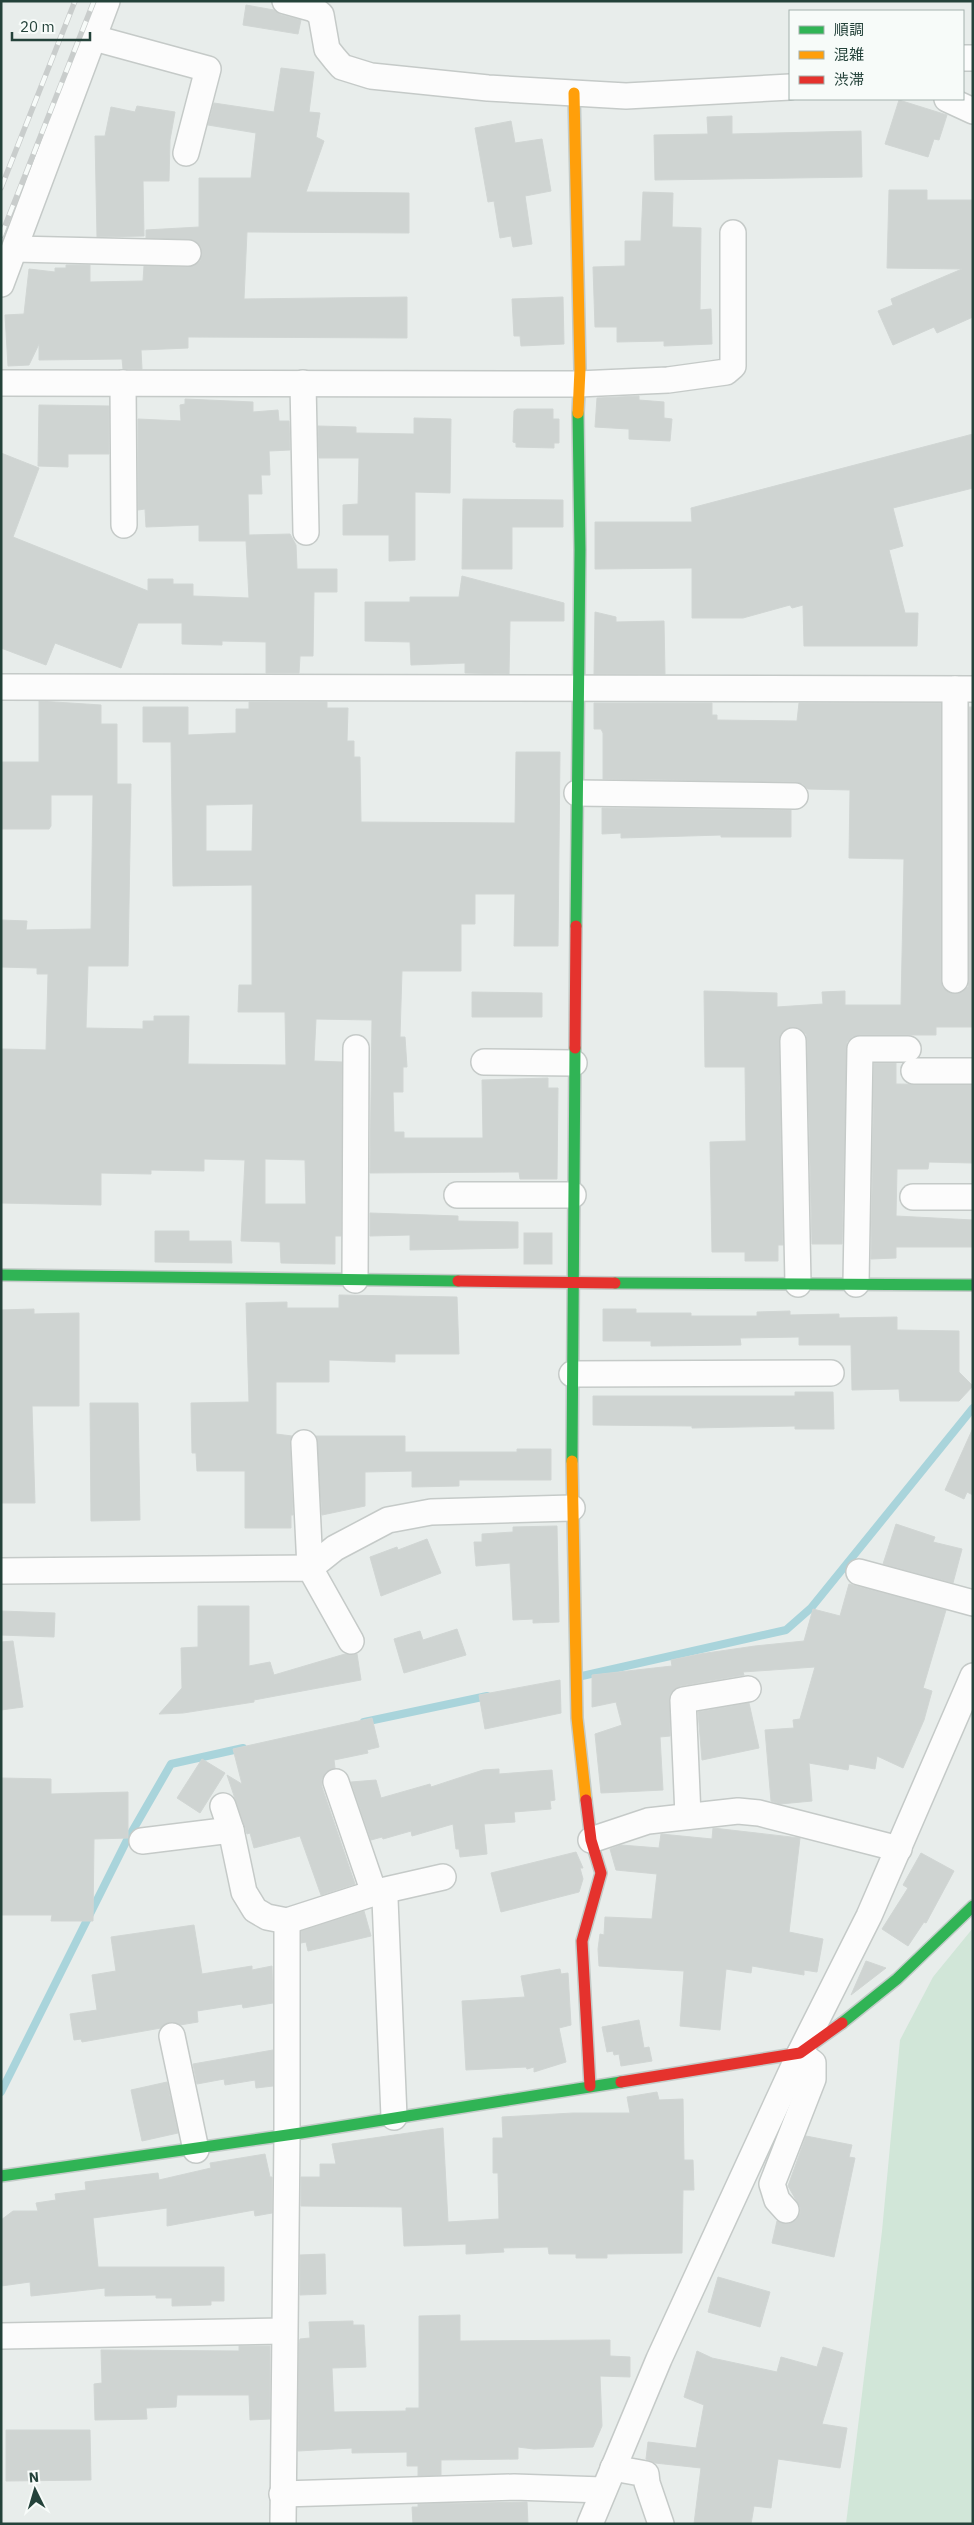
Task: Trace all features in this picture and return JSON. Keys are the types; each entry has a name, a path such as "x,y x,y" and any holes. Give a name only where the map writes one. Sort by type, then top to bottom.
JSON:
{"street":[{"path":"1,284 107,1"},
{"path":"285,1 314,9 321,15 327,49 342,67 371,76 488,88 626,96 789,87"},
{"path":"94,38 208,69 186,153"},
{"path":"574,93 580,369 578,384 580,550 572,1283 572,1508 577,1718 592,1840 601,1873 582,1941 590,2086"},
{"path":"949,100 973,111"},
{"path":"1,383 578,384 668,380 726,372 733,366 733,233"},
{"path":"14,248 188,253"},
{"path":"123,383 124,525"},
{"path":"303,383 306,532"},
{"path":"1,687 964,689 955,980"},
{"path":"577,793 795,796"},
{"path":"793,1041 798,1284"},
{"path":"354,1280 356,1048"},
{"path":"856,1284 860,1050 973,1071"},
{"path":"484,1062 574,1063"},
{"path":"456,1195 573,1196"},
{"path":"913,1197 973,1197"},
{"path":"1,1275 572,1283 973,1285"},
{"path":"572,1374 831,1373"},
{"path":"304,1443 310,1568 351,1641"},
{"path":"1,1571 310,1568 335,1548 388,1520 431,1512 572,1508"},
{"path":"860,1572 973,1603"},
{"path":"590,2524 658,2359 800,2053 869,1916 973,1676"},
{"path":"688,1816 683,1700 748,1689"},
{"path":"336,1782 372,1887 385,1899 394,2117"},
{"path":"223,1806 231,1830 244,1892 250,1904 267,1917 287,1921 377,1892 443,1877"},
{"path":"592,1840 648,1821 738,1811 759,1814 899,1849"},
{"path":"142,1841 231,1830"},
{"path":"1,2176 287,2136 394,2117 800,2053 832,2031 898,1979 973,1906"},
{"path":"282,2524 287,2136 287,1921"},
{"path":"172,2036 196,2150"},
{"path":"786,2210 777,2200 772,2184 813,2079 813,2063 800,2053"},
{"path":"1,2336 284,2331"},
{"path":"282,2494 514,2486 608,2479 646,2474 647,2483 661,2524"}],"green space":[{"path":"973,1928 973,2524 846,2524 882,2231 900,2040 933,1977"}],"building":[{"path":"246,5 274,10 281,15 301,20 298,34 243,25"},
{"path":"281,68 314,72 309,112 320,113 316,137 324,141 306,192 409,193 409,233 247,232 244,299 407,297 407,338 188,337 188,348 141,350 142,369 123,369 122,359 39,360 39,344 29,365 8,366 5,315 24,314 29,269 55,272 55,268 66,268 66,265 90,265 90,282 143,281 144,266 188,267 194,266 200,261 201,247 195,241 146,238 146,230 199,227 199,178 251,178 256,133 208,125 214,103 274,112"},
{"path":"899,100 947,115 939,140 934,139 928,157 885,144"},
{"path":"137,106 175,112 170,140 169,181 143,181 144,236 97,237 95,136 105,136 111,107 135,112"},
{"path":"732,116 732,134 861,131 862,177 655,180 654,135 708,134 707,117"},
{"path":"511,121 515,143 542,139 551,191 525,196 532,244 513,247 511,236 500,238 494,201 488,202 475,128"},
{"path":"889,190 927,190 927,200 973,200 973,317 937,333 934,327 893,345 878,311 893,305 891,299 962,269 887,268"},
{"path":"643,192 673,193 672,227 701,228 700,310 711,309 712,344 664,346 664,341 617,342 617,327 595,327 593,267 625,266 625,241 641,241"},
{"path":"563,297 564,344 521,346 520,336 514,336 512,299"},
{"path":"639,396 639,400 664,402 664,418 672,419 670,441 629,439 629,429 595,427 597,398"},
{"path":"185,399 253,402 253,412 278,410 279,421 289,421 290,450 269,451 270,475 261,475 262,494 248,494 249,535 290,534 296,545 297,569 337,569 337,592 314,592 313,656 300,656 299,673 266,673 266,642 222,641 222,645 182,644 182,623 138,623 121,668 55,643 46,665 1,648 1,453 39,468 13,537 148,591 148,579 173,579 173,584 193,584 193,596 249,598 246,541 199,541 199,525 146,527 145,509 138,510 138,419 181,421 180,405 185,404"},
{"path":"39,405 109,406 109,454 68,454 68,467 38,466"},
{"path":"517,409 553,409 553,419 559,419 559,443 554,443 554,448 516,447 516,443 513,442 514,411"},
{"path":"414,418 451,419 450,493 415,492 415,560 389,561 389,535 343,535 343,505 358,504 359,458 319,458 318,426 356,427 356,433 414,434"},
{"path":"973,434 973,488 893,508 903,546 889,550 905,613 918,613 917,646 804,646 803,605 792,608 790,605 743,618 692,618 692,568 595,569 595,522 692,522 691,508"},
{"path":"463,499 563,500 563,527 512,527 512,569 462,569"},
{"path":"462,576 564,603 564,621 510,621 509,674 465,673 465,663 411,665 410,642 365,641 365,602 410,602 410,597 459,597"},
{"path":"595,612 616,617 616,622 664,621 665,674 594,674"},
{"path":"39,701 101,705 101,724 117,724 117,784 131,784 128,966 88,966 86,1028 143,1029 143,1021 154,1021 154,1016 189,1016 188,1064 286,1065 285,1012 238,1012 239,985 252,985 252,885 173,886 171,742 143,742 143,707 188,707 188,735 236,733 236,709 249,709 249,702 327,702 327,708 348,708 347,741 354,741 354,757 360,757 361,822 515,823 516,752 560,752 558,946 514,946 515,894 475,894 475,924 461,924 461,971 402,971 400,1037 405,1037 407,1067 403,1067 403,1092 393,1092 394,1132 404,1132 404,1138 483,1138 482,1080 548,1078 548,1088 558,1088 557,1179 520,1179 519,1172 370,1173 372,1020 316,1019 314,1061 342,1062 341,1236 335,1236 335,1264 281,1263 280,1242 241,1241 245,1160 204,1159 204,1171 151,1170 151,1174 101,1173 101,1205 1,1203 1,1049 46,1050 48,974 37,974 37,968 1,967 1,920 27,921 26,930 91,929 93,795 51,795 51,826 49,829 1,829 1,762 39,762","holes":["253,804 252,851 206,851 206,805","265,1159 305,1160 306,1204 265,1204"]},
{"path":"594,703 712,703 712,715 717,715 717,720 797,721 799,703 941,703 941,980 943,988 955,994 963,992 968,987 969,980 969,707 973,707 973,1027 936,1027 936,1035 860,1035 852,1037 847,1042 842,1244 812,1244 807,1041 806,1034 800,1029 792,1027 781,1034 779,1041 783,1245 778,1245 778,1261 745,1261 745,1252 712,1252 710,1142 746,1141 745,1067 705,1067 704,991 777,993 777,1007 823,1004 822,992 845,991 845,1005 901,1005 904,859 849,858 850,790 808,789 803,784 795,782 603,779 603,733 601,729 594,729"},
{"path":"602,808 791,810 791,837 721,837 721,835 621,838 621,833 602,834"},
{"path":"472,992 542,993 542,1017 472,1017"},
{"path":"874,1063 896,1063 896,1084 973,1085 973,1163 929,1162 928,1169 897,1169 896,1216 973,1220 973,1247 896,1247 896,1258 871,1259"},
{"path":"370,1213 458,1216 458,1221 518,1222 518,1248 410,1250 410,1235 370,1236"},
{"path":"155,1231 189,1231 189,1241 231,1241 232,1263 155,1262"},
{"path":"524,1233 552,1233 552,1264 524,1264"},
{"path":"339,1295 457,1297 459,1354 395,1354 395,1362 329,1360 329,1382 276,1382 276,1434 292,1436 290,1444 293,1515 291,1515 291,1528 245,1528 245,1471 197,1471 196,1453 192,1453 191,1403 249,1402 246,1303 287,1302 287,1308 339,1308"},
{"path":"34,1309 34,1314 79,1313 79,1406 32,1406 35,1503 1,1503 1,1310"},
{"path":"603,1309 636,1309 636,1313 691,1313 691,1316 757,1316 757,1312 790,1311 790,1315 839,1314 839,1318 897,1317 897,1330 959,1331 959,1372 973,1386 959,1401 900,1401 899,1389 852,1390 851,1345 799,1345 799,1337 740,1338 741,1345 651,1346 651,1341 603,1341"},
{"path":"795,1392 833,1392 834,1429 795,1429 795,1426 692,1428 692,1426 593,1425 593,1396 795,1396"},
{"path":"90,1403 138,1403 140,1520 91,1521"},
{"path":"973,1428 973,1495 967,1492 964,1499 945,1490"},
{"path":"316,1436 405,1436 405,1452 517,1452 517,1449 551,1449 551,1480 459,1480 459,1486 412,1487 412,1471 365,1472 365,1506 322,1515"},
{"path":"896,1524 935,1537 933,1542 962,1549 953,1583 883,1564"},
{"path":"557,1526 559,1622 533,1623 533,1619 513,1620 510,1563 476,1566 474,1542 482,1542 482,1534 513,1532 513,1527"},
{"path":"427,1539 441,1573 381,1596 370,1557 397,1547 398,1550"},
{"path":"849,1584 946,1610 923,1688 932,1691 924,1720 903,1768 877,1756 875,1769 849,1764 848,1770 809,1763 812,1801 780,1804 771,1801 765,1730 794,1728 793,1720 800,1719 815,1667 743,1672 744,1675 680,1686 670,1694 670,1736 660,1737 663,1790 601,1793 595,1734 622,1725 616,1702 592,1707 592,1675 672,1666 671,1660 700,1654 804,1641 813,1609 840,1616"},
{"path":"198,1606 249,1606 249,1666 270,1662 274,1675 345,1654 357,1654 361,1680 254,1700 254,1702 183,1713 159,1714 182,1688 181,1648 198,1647"},
{"path":"1,1611 55,1613 54,1637 1,1635"},
{"path":"457,1629 466,1655 404,1673 394,1639 420,1631 423,1640"},
{"path":"13,1641 23,1707 1,1710 1,1642"},
{"path":"560,1680 561,1713 485,1729 479,1695"},
{"path":"749,1703 759,1748 702,1760 698,1712"},
{"path":"372,1718 379,1747 367,1750 368,1753 334,1760 335,1768 326,1772 322,1779 322,1787 355,1884 321,1895 300,1836 254,1848 250,1833 247,1834 227,1775 242,1784 233,1749"},
{"path":"202,1759 225,1773 200,1813 177,1798"},
{"path":"499,1769 499,1774 552,1770 555,1800 550,1801 551,1809 514,1812 515,1822 484,1824 487,1854 460,1857 459,1849 456,1849 453,1824 412,1836 411,1831 383,1839 382,1837 371,1840 351,1782 376,1780 381,1798 430,1784 431,1787 483,1770"},
{"path":"1,1778 51,1779 51,1794 128,1792 128,1838 94,1839 93,1921 51,1921 52,1915 1,1915"},
{"path":"713,1828 800,1838 789,1932 823,1939 817,1972 804,1970 804,1975 752,1966 751,1973 726,1969 720,2030 680,2026 684,1971 599,1966 598,1949 600,1934 604,1935 605,1917 652,1919 657,1874 616,1870 610,1849 621,1845 659,1848 661,1834 712,1839"},
{"path":"576,1852 583,1868 580,1868 583,1879 579,1892 501,1912 491,1873"},
{"path":"921,1853 954,1871 926,1923 924,1922 908,1946 882,1929 908,1888 903,1885"},
{"path":"364,1911 371,1936 308,1951 306,1942 301,1943 301,1931"},
{"path":"194,1925 202,1974 252,1966 252,1970 272,1966 273,2003 243,2008 242,2004 197,2011 198,2022 180,2025 170,2022 161,2028 82,2042 81,2039 74,2040 70,2014 97,2010 92,1975 116,1971 111,1937"},
{"path":"866,1961 886,1968 851,1995"},
{"path":"560,1969 561,1974 568,1973 571,2025 559,2028 566,2062 534,2072 534,2067 527,2069 526,2067 466,2070 462,2001 525,1997 521,1976"},
{"path":"639,2020 644,2048 649,2047 652,2061 621,2066 619,2054 614,2055 613,2051 607,2052 602,2027"},
{"path":"273,2050 273,2086 256,2088 255,2080 225,2085 224,2079 197,2084 193,2064"},
{"path":"167,2082 178,2133 142,2141 131,2090"},
{"path":"657,2092 659,2100 683,2099 684,2160 693,2160 694,2190 683,2190 682,2253 607,2254 607,2258 576,2258 576,2254 549,2254 548,2247 503,2248 504,2252 466,2254 466,2244 404,2246 402,2207 301,2206 301,2177 320,2177 320,2164 336,2164 332,2144 443,2128 448,2222 499,2219 498,2173 493,2173 493,2138 503,2138 502,2117 573,2113 630,2113 627,2097"},
{"path":"806,2136 852,2145 849,2157 855,2158 834,2257 772,2243 777,2221 789,2224 796,2220 800,2214 800,2207 788,2186"},
{"path":"265,2154 270,2177 272,2177 272,2213 255,2216 254,2210 167,2226 167,2208 93,2218 98,2267 224,2267 224,2301 211,2301 211,2305 172,2306 172,2298 156,2298 156,2295 105,2296 105,2288 31,2296 30,2282 1,2286 1,2220 13,2211 38,2211 36,2203 56,2200 55,2194 86,2190 85,2182 158,2173 159,2180 211,2168 210,2163"},
{"path":"325,2254 326,2294 300,2295 300,2255"},
{"path":"718,2277 770,2292 760,2327 708,2312"},
{"path":"460,2315 460,2341 610,2340 610,2356 630,2357 630,2377 600,2376 602,2426 593,2447 534,2449 518,2447 518,2459 441,2460 441,2475 418,2476 418,2466 407,2466 407,2452 352,2453 352,2448 298,2451 299,2343 300,2339 310,2338 309,2322 353,2321 353,2325 364,2325 366,2367 332,2368 334,2412 406,2411 406,2408 419,2408 419,2316"},
{"path":"239,2346 270,2346 270,2419 250,2420 249,2395 177,2395 176,2407 146,2408 147,2419 95,2420 94,2384 102,2383 101,2350 239,2351"},
{"path":"823,2347 843,2353 822,2424 847,2428 840,2468 778,2459 771,2508 754,2506 751,2524 694,2524 701,2468 655,2463 646,2459 648,2442 696,2448 704,2405 684,2397 697,2351 712,2358 777,2372 781,2357 817,2367"},
{"path":"6,2430 90,2430 91,2480 6,2481"},
{"path":"527,2502 528,2524 413,2524 412,2507 418,2507 418,2504"}],"waterway":[{"path":"582,1676 786,1630 811,1608 973,1408"},
{"path":"364,1722 487,1696"},
{"path":"1,2092 126,1842 171,1764 243,1748"}],"railway":[{"path":"1,188 75,1"},
{"path":"1,236 94,1"}],"traffic: fast":[{"path":"576,926 580,550 578,413"},
{"path":"572,1461 575,1048"},
{"path":"1,1275 458,1281"},
{"path":"615,1283 973,1285"},
{"path":"842,2023 897,1979 973,1906"},
{"path":"1,2176 301,2133 621,2082"}],"traffic: slow":[{"path":"574,93 580,369 578,413"},
{"path":"572,1461 577,1718 586,1800"}],"traffic: jam":[{"path":"575,1048 576,926"},
{"path":"458,1281 615,1283"},
{"path":"586,1800 591,1840 601,1873 582,1941 590,2086"},
{"path":"621,2082 800,2053 842,2023"}]}
